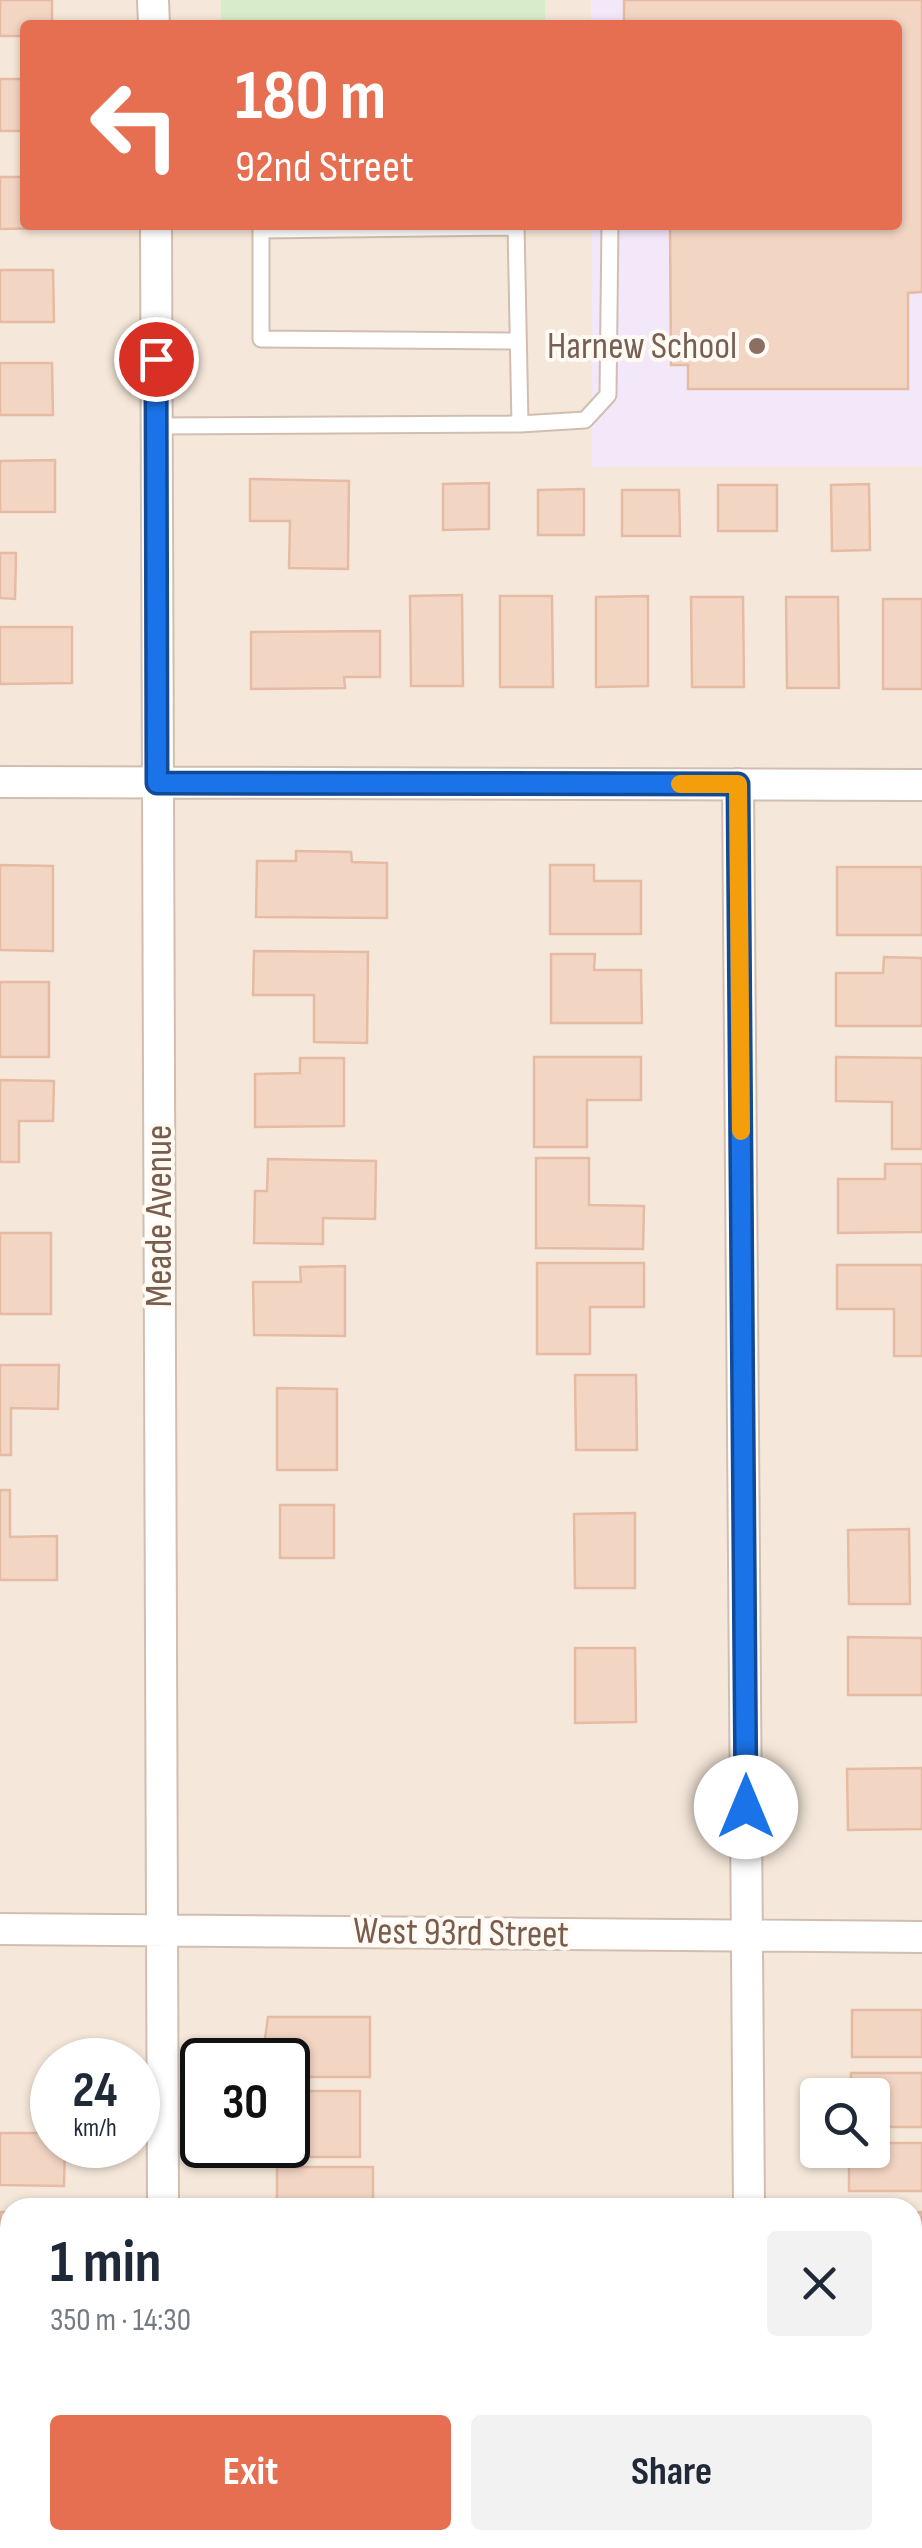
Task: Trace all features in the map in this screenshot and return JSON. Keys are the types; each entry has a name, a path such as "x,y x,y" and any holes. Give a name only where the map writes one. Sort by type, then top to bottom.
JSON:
{"street":[{"name":"Meade Avenue","path":"156,230 163,2198"},
{"path":"0,782 922,785"},
{"path":"738,784 749,2198"},
{"name":"West 93rd Street","path":"0,1929 922,1937"}],"lane":[{"path":"262,230 261,339 518,341"},
{"path":"516,230 520,424"},
{"path":"156,426 520,424 586,420 608,395 610,230"}],"shaded area":[{"path":"0,0 922,0 922,2198 0,2198"},
{"name":"Harnew School","path":"591,0 922,0 922,466 592,467 592,230 902,230 902,20 591,20"}],"green space":[{"path":"221,0 545,0 545,20 221,20"}],"building":[{"path":"0,0 52,0 52,20 20,20 20,36 0,36"},
{"path":"624,0 922,0 922,292 908,293 908,389 688,389 688,365 671,365 670,230 902,230 902,20 624,20"},
{"path":"0,79 20,79 20,131 0,131"},
{"path":"0,177 20,177 20,229 0,229"},
{"path":"0,270 53,270 54,322 0,322"},
{"path":"0,363 52,363 53,415 0,415"},
{"path":"55,460 55,512 0,512 0,461"},
{"path":"250,479 349,481 348,569 289,568 290,521 250,521"},
{"path":"489,483 489,529 443,530 443,484"},
{"path":"869,484 870,550 832,551 831,485"},
{"path":"718,485 777,485 777,531 718,531"},
{"path":"584,489 584,535 538,535 538,490"},
{"path":"622,490 679,490 680,536 622,536"},
{"path":"0,553 16,553 15,599 0,598"},
{"path":"462,595 463,686 411,686 410,596"},
{"path":"500,596 552,596 553,687 500,687"},
{"path":"648,596 648,686 596,687 596,597"},
{"path":"691,597 743,597 744,687 692,687"},
{"path":"786,597 838,597 839,688 787,688"},
{"path":"883,599 922,599 922,689 883,689"},
{"path":"0,627 72,627 72,683 0,684"},
{"path":"380,631 380,677 344,677 345,688 251,689 251,632"},
{"path":"296,851 351,852 352,862 387,863 387,918 256,917 257,861 296,861"},
{"path":"0,865 53,866 53,951 0,950"},
{"path":"550,865 594,865 594,881 641,881 641,934 550,934"},
{"path":"837,867 922,867 922,935 837,935"},
{"path":"254,951 368,952 367,1043 314,1042 314,995 253,995"},
{"path":"551,954 595,954 594,970 641,970 642,1023 551,1023"},
{"path":"884,957 922,958 922,1026 836,1026 836,973 883,973"},
{"path":"0,982 49,982 49,1057 0,1057"},
{"path":"534,1057 641,1057 641,1100 587,1100 587,1147 534,1147"},
{"path":"836,1057 922,1058 922,1149 892,1149 892,1102 836,1101"},
{"path":"300,1058 344,1058 344,1126 255,1127 255,1074 300,1073"},
{"path":"0,1080 54,1081 53,1121 19,1121 19,1162 0,1162"},
{"path":"536,1158 589,1158 589,1205 644,1206 643,1249 536,1248"},
{"path":"268,1159 376,1161 375,1219 323,1218 323,1244 254,1243 255,1191 267,1191"},
{"path":"885,1164 922,1164 922,1232 838,1233 838,1179 885,1179"},
{"path":"0,1233 51,1233 51,1314 0,1314"},
{"path":"537,1263 644,1263 644,1307 590,1307 590,1354 537,1354"},
{"path":"837,1265 922,1265 922,1356 894,1356 894,1309 837,1309"},
{"path":"345,1266 345,1336 254,1335 253,1282 301,1282 300,1267"},
{"path":"0,1365 59,1365 58,1409 11,1408 11,1455 0,1455"},
{"path":"575,1375 636,1375 637,1450 576,1450"},
{"path":"277,1388 337,1389 337,1470 277,1470"},
{"path":"0,1490 10,1490 10,1537 57,1536 57,1580 0,1580"},
{"path":"280,1505 334,1505 334,1558 280,1558"},
{"path":"635,1513 635,1588 575,1588 574,1514"},
{"path":"909,1529 910,1604 849,1604 848,1530"},
{"path":"848,1637 922,1638 922,1695 848,1695"},
{"path":"575,1648 635,1648 636,1722 575,1723"},
{"path":"922,1768 922,1829 848,1830 847,1769"},
{"path":"852,2010 922,2010 922,2057 852,2057"},
{"path":"268,2017 370,2017 370,2077 310,2077 310,2038 265,2038"},
{"path":"851,2073 922,2073 922,2127 890,2127 890,2078 851,2078"},
{"path":"310,2091 360,2091 360,2157 310,2157"},
{"path":"0,2133 30,2133 30,2168 64,2168 64,2186 0,2185"},
{"path":"890,2143 922,2143 922,2191 849,2191 849,2168 890,2168"},
{"path":"373,2167 373,2198 277,2198 277,2168"}],"slow traffic":[{"path":"680,784 738,784 741,1131"}],"place":[{"name":"Harnew School","path":"757,346"}],"route":[{"path":"156,359 157,783 738,784 746,1807"}]}
